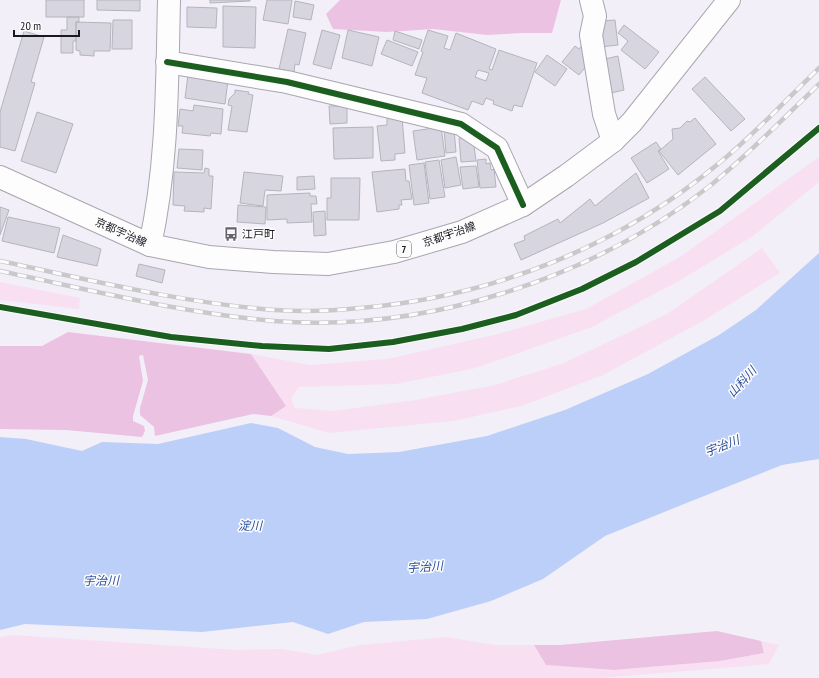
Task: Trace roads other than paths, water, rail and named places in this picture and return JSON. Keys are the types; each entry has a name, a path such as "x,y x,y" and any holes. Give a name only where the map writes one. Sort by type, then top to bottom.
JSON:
{"main road":[{"path":"150,245 158,206 166,138 169,0"},
{"path":"591,0 595,16 591,35 604,114 613,141"},
{"name":"京都宇治線","path":"0,177 150,245 209,257 273,262 328,264 394,252 462,232 523,205 566,176 613,141 632,122 729,0"},
{"path":"167,62 287,82 461,124 498,148 523,205"}],"water":[{"name":"淀川","path":"819,253 819,459 782,465 605,536 543,579 491,601 427,619 364,622 328,634 293,622 202,632 25,624 0,630 0,437 26,439 82,451 102,442 158,444 251,423 278,428 315,447 348,454 399,452 487,436 565,410 648,374 719,335 756,310"}],"railway":[{"path":"0,261 171,296 240,307 275,310 307,311 349,309 409,302 457,293 504,280 550,263 595,244 638,220 679,194 718,164 757,129 819,68"},
{"path":"0,271 170,307 274,321 331,322 389,318 447,308 504,293 560,273 614,248 664,218 711,185 739,161 819,84"}],"place":[{"name":"江戸町","path":"231,234"}],"water label":[{"name":"山科川","path":"742,382"},
{"name":"宇治川","path":"722,446"},
{"name":"宇治川","path":"425,567"},
{"name":"宇治川","path":"101,581"}]}
